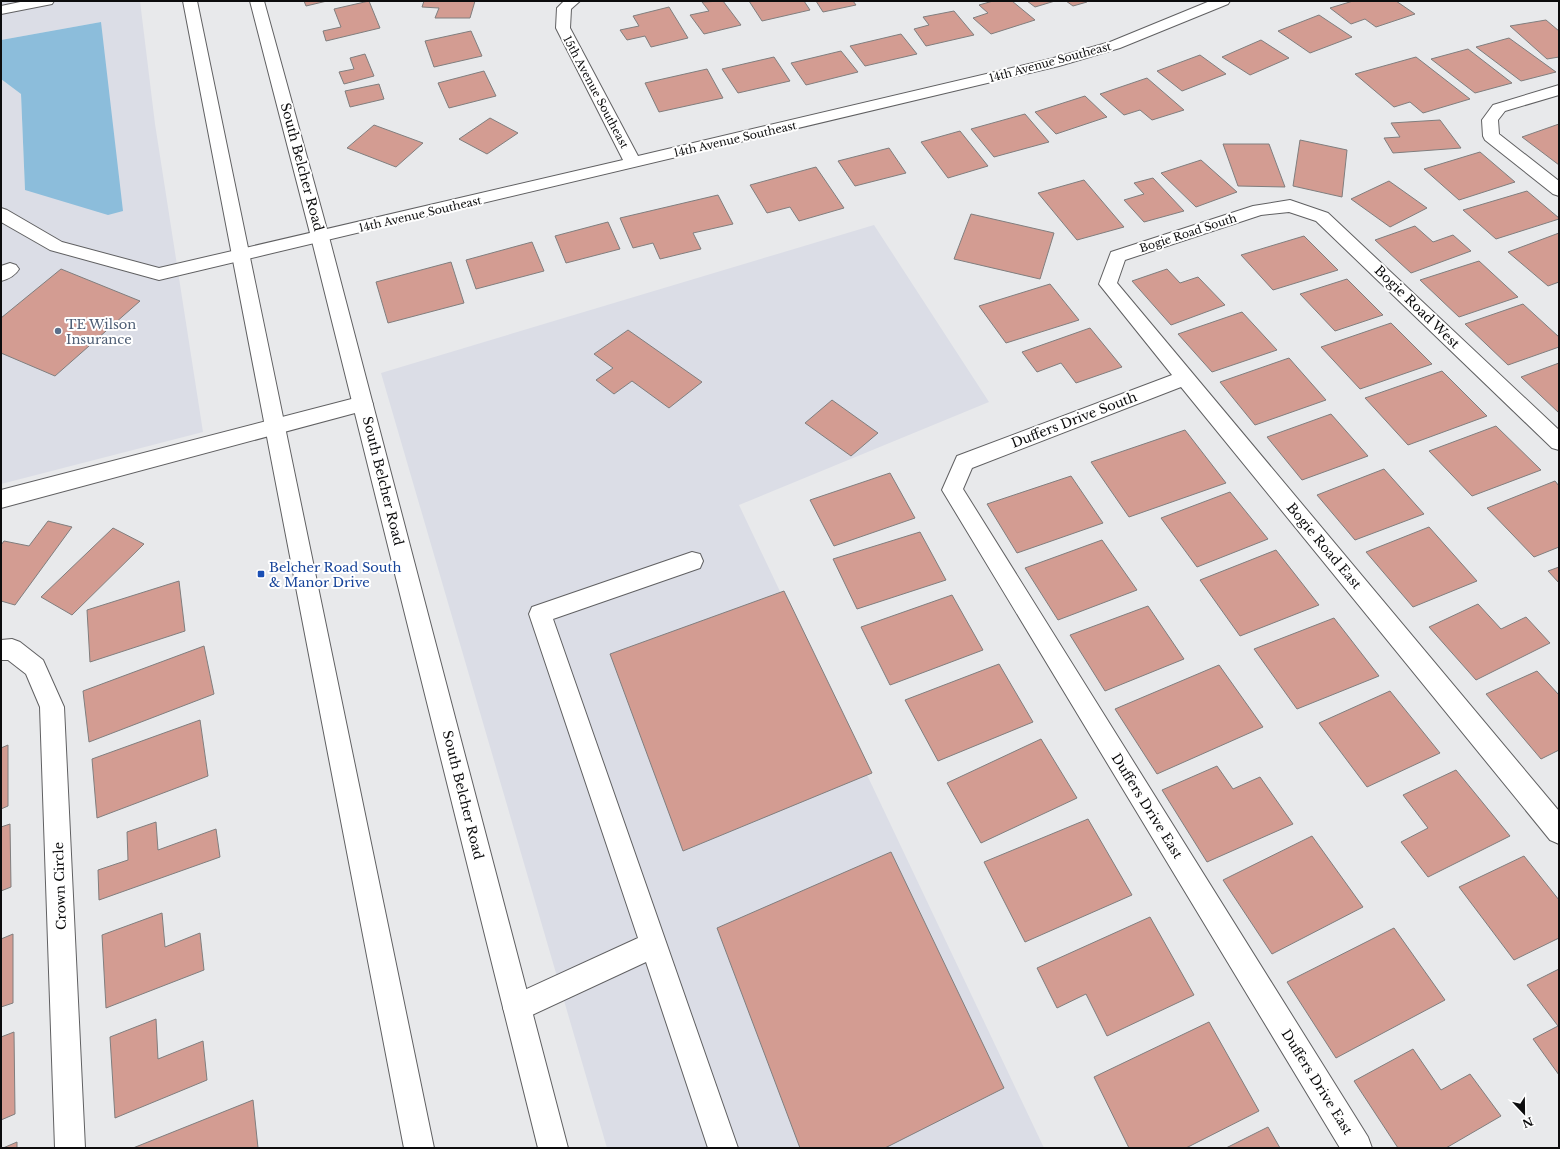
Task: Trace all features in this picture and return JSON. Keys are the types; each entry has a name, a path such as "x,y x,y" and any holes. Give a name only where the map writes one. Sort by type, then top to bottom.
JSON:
{"street":[{"path":"1,10 45,1"},
{"path":"190,1 419,1148"},
{"name":"South Belcher Road","path":"258,1 363,404 553,1148"},
{"name":"15th Avenue Southeast","path":"573,1 564,8 562,28 633,163"},
{"name":"14th Avenue Southeast","path":"4,218 56,246 158,274 1054,63 1115,45 1223,1"},
{"path":"1559,90 1499,108 1490,120 1491,136 1559,190"},
{"name":"Bogie Road West","path":"1259,210 1290,206 1322,217 1559,442"},
{"name":"Bogie Road South","path":"1117,256 1259,210"},
{"name":"Bogie Road East","path":"1117,256 1108,284 1559,831"},
{"name":"Duffers Drive South","path":"964,462 1184,378"},
{"path":"1,499 363,404"},
{"name":"Duffers Drive East","path":"964,462 952,490 1357,1148"},
{"path":"692,561 540,614 723,1148"},
{"name":"Crown Circle","path":"1,650 12,649 35,667 52,707 70,1148"},
{"path":"517,1008 653,945"}],"shaded area":[{"path":"1,1 140,1 155,124 203,432 1,484 1,79 21,94 25,190 101,22 1,40"},
{"path":"874,225 989,402 739,505 1044,1148 607,1148 381,373"}],"water":[{"path":"101,22 123,211 108,215 25,190 21,94 1,79 1,40"}],"building":[{"path":"304,1 327,1 306,6"},
{"path":"369,1 380,28 326,41 323,31 341,27 334,9"},
{"path":"424,1 475,1 470,18 435,18 439,8 422,7"},
{"path":"723,1 741,25 704,34 690,15 709,11 702,2"},
{"path":"749,1 804,1 810,10 762,21"},
{"path":"816,1 853,1 856,5 823,12"},
{"path":"993,1 1012,1 1035,20 991,34 973,18 988,13 979,5"},
{"path":"1027,1 1055,1 1035,7"},
{"path":"1066,1 1086,1 1087,2 1073,6"},
{"path":"1353,1 1396,1 1415,14 1376,27 1365,19 1351,24 1330,8"},
{"path":"669,7 688,38 651,47 645,36 627,40 620,30 639,26 633,16"},
{"path":"954,11 974,35 926,46 914,29 929,25 923,17"},
{"path":"1319,15 1352,37 1310,53 1278,31"},
{"path":"1546,20 1559,31 1559,57 1547,59 1510,26"},
{"path":"471,31 482,56 434,67 425,41"},
{"path":"901,34 917,54 865,66 850,46"},
{"path":"1509,38 1556,72 1521,81 1476,47"},
{"path":"1261,40 1289,58 1250,75 1222,57"},
{"path":"1468,49 1512,83 1475,93 1431,59"},
{"path":"841,51 858,72 806,85 791,63"},
{"path":"365,54 374,76 344,84 339,72 354,69 350,58"},
{"path":"1200,55 1226,74 1182,91 1157,71"},
{"path":"774,57 790,81 738,93 722,69"},
{"path":"1416,57 1470,99 1423,113 1410,102 1394,107 1355,74"},
{"path":"707,69 723,98 659,112 645,83"},
{"path":"484,71 496,96 449,108 438,83"},
{"path":"1147,78 1184,110 1152,120 1140,110 1124,115 1100,94"},
{"path":"379,84 384,99 350,107 345,91"},
{"path":"1085,96 1107,117 1056,134 1035,112"},
{"path":"1025,114 1049,142 994,157 971,129"},
{"path":"490,118 518,133 487,154 459,139"},
{"path":"1440,120 1461,148 1393,153 1384,138 1400,137 1391,123"},
{"path":"1559,124 1559,165 1522,137"},
{"path":"374,125 423,143 396,167 347,148"},
{"path":"960,131 988,166 948,178 921,142"},
{"path":"1300,140 1347,150 1342,197 1293,186"},
{"path":"1223,144 1269,144 1285,187 1238,186"},
{"path":"889,148 906,173 855,186 838,161"},
{"path":"1480,152 1515,182 1459,200 1424,169"},
{"path":"1201,160 1237,192 1196,207 1161,173"},
{"path":"816,167 844,208 799,221 790,207 767,213 750,185"},
{"path":"1153,178 1184,211 1144,222 1124,200 1144,194 1134,183"},
{"path":"1084,180 1124,227 1077,240 1038,193"},
{"path":"1389,181 1427,208 1390,227 1351,199"},
{"path":"1527,191 1559,219 1496,239 1463,210"},
{"path":"718,195 733,224 693,233 701,249 660,259 653,243 633,248 620,218"},
{"path":"971,214 1054,233 1040,279 954,259"},
{"path":"608,222 620,249 566,263 555,236"},
{"path":"1415,226 1433,242 1453,235 1471,251 1411,273 1375,240"},
{"path":"1559,233 1559,282 1548,286 1508,252"},
{"path":"1304,236 1338,270 1273,290 1241,255"},
{"path":"532,242 544,271 476,289 466,260"},
{"path":"1479,261 1518,297 1459,317 1420,280"},
{"path":"451,262 464,303 388,323 376,282"},
{"path":"61,269 140,301 55,376 1,353 1,318"},
{"path":"1167,269 1180,283 1198,277 1225,305 1171,325 1132,281"},
{"path":"1347,279 1383,315 1335,331 1300,294"},
{"path":"1050,284 1079,320 1006,343 979,306"},
{"path":"1523,304 1559,337 1559,347 1508,365 1465,324"},
{"path":"1242,312 1277,350 1212,372 1178,334"},
{"path":"1391,323 1432,364 1360,389 1321,347"},
{"path":"1090,328 1122,367 1076,383 1061,363 1037,372 1022,352"},
{"path":"628,330 702,382 669,408 632,381 614,394 596,380 613,368 594,354"},
{"path":"1289,358 1326,400 1255,425 1220,382"},
{"path":"1559,363 1559,413 1521,377"},
{"path":"1442,371 1487,416 1408,445 1365,398"},
{"path":"832,400 878,433 851,456 805,423"},
{"path":"1331,414 1368,456 1302,480 1267,437"},
{"path":"1496,426 1541,470 1472,496 1429,451"},
{"path":"1185,430 1226,483 1129,517 1091,462"},
{"path":"1384,469 1424,514 1355,540 1317,495"},
{"path":"890,473 915,518 834,546 810,500"},
{"path":"1071,476 1103,523 1017,553 987,504"},
{"path":"1555,481 1559,486 1559,547 1534,557 1487,508"},
{"path":"1230,492 1268,539 1197,567 1161,518"},
{"path":"48,521 72,527 15,605 1,601 1,545 4,541 29,546"},
{"path":"1429,527 1477,581 1413,607 1366,552"},
{"path":"113,528 144,544 72,615 41,597"},
{"path":"920,532 946,580 857,609 833,559"},
{"path":"1102,540 1137,590 1058,620 1025,568"},
{"path":"1276,550 1319,605 1240,636 1200,580"},
{"path":"1559,567 1559,583 1548,571"},
{"path":"179,581 185,631 90,662 87,610"},
{"path":"784,591 872,773 683,851 610,654"},
{"path":"952,595 983,650 890,685 861,627"},
{"path":"1478,604 1501,629 1526,617 1550,643 1476,680 1429,627"},
{"path":"1148,606 1184,659 1105,691 1070,635"},
{"path":"1334,618 1379,676 1297,709 1254,649"},
{"path":"204,646 214,694 89,742 83,691"},
{"path":"999,664 1033,722 938,761 905,700"},
{"path":"1219,665 1263,727 1157,774 1115,709"},
{"path":"1537,671 1559,695 1559,750 1541,759 1486,694"},
{"path":"1390,691 1440,753 1367,787 1319,723"},
{"path":"200,720 208,776 97,818 92,759"},
{"path":"1041,739 1077,798 981,843 947,783"},
{"path":"8,745 8,806 1,809 1,748"},
{"path":"1217,766 1233,789 1260,777 1293,824 1207,862 1162,790"},
{"path":"1456,770 1510,836 1428,877 1401,842 1428,828 1403,795"},
{"path":"1088,819 1132,895 1025,942 984,862"},
{"path":"156,822 158,850 216,829 220,857 99,900 98,870 128,860 127,832"},
{"path":"10,824 11,887 1,891 1,827"},
{"path":"1312,836 1363,907 1272,954 1223,880"},
{"path":"891,852 1004,1088 885,1148 800,1148 717,928"},
{"path":"1524,856 1559,900 1559,938 1514,960 1459,887"},
{"path":"162,913 165,947 200,933 204,970 106,1008 102,935"},
{"path":"1150,917 1194,995 1107,1036 1086,994 1057,1008 1037,968"},
{"path":"1394,928 1445,1000 1336,1058 1287,982"},
{"path":"13,934 13,1003 1,1007 1,939"},
{"path":"1559,969 1559,1075 1533,1039 1558,1026 1527,985"},
{"path":"156,1019 158,1059 203,1041 207,1080 115,1118 110,1037"},
{"path":"1209,1022 1259,1111 1186,1148 1129,1148 1094,1077"},
{"path":"14,1032 15,1114 1,1120 1,1037"},
{"path":"1413,1049 1441,1090 1470,1074 1501,1116 1446,1148 1398,1148 1354,1081"},
{"path":"253,1100 258,1148 133,1148"},
{"path":"1268,1127 1280,1148 1226,1148"},
{"path":"17,1142 17,1148 3,1148"}],"place":[{"name":"TE Wilson Insurance","path":"58,331"},
{"name":"Belcher Road South & Manor Drive","path":"261,574"}]}
